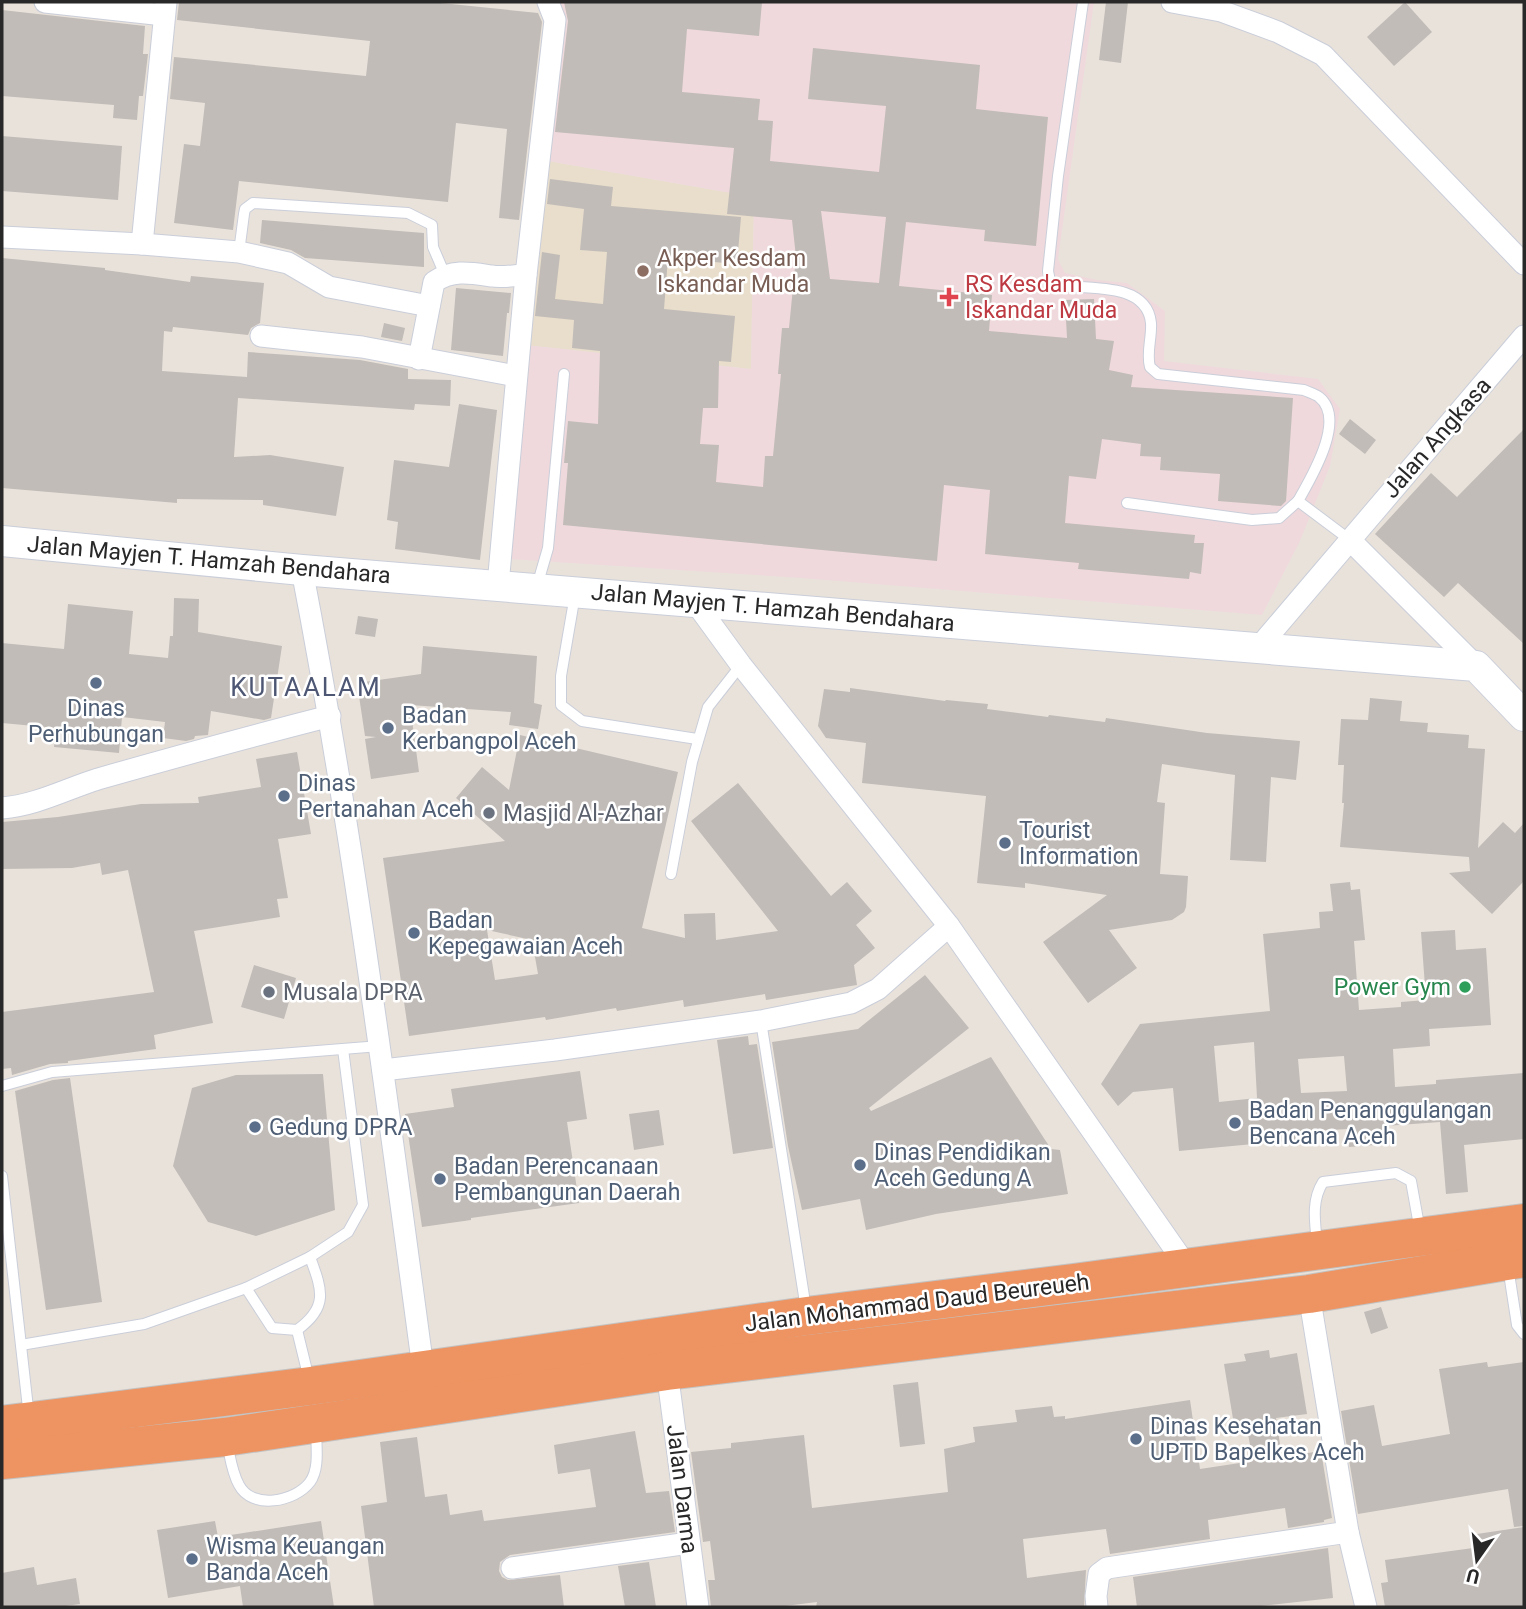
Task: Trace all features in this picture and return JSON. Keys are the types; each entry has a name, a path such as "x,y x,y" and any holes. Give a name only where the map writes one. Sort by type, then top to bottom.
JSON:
{"highway":[{"name":"Jalan Mohammad Daud Beureueh","path":"2,1461 225,1437 423,1368 1524,1223"},
{"name":"Jalan Mohammad Daud Beureueh","path":"16,1424 313,1406 667,1371 1309,1294 1516,1260"}],"street":[{"path":"45,2 165,8 142,244"},
{"path":"498,586 526,275 555,20 548,2"},
{"path":"1172,2 1232,15 1278,32 1322,55 1524,264"},
{"path":"2,237 239,252 288,263 329,287 429,306"},
{"path":"419,359 434,282 445,275 473,272 494,277 526,275"},
{"path":"261,336 362,347 516,376"},
{"name":"Jalan Angkasa","path":"1259,647 1524,336"},
{"path":"1350,540 1524,716"},
{"name":"Jalan Mayjen T. Hamzah Bendahara","path":"2,541 302,570 1476,666"},
{"path":"302,570 330,716 380,1046 423,1368"},
{"path":"695,602 741,665 949,926 1188,1268"},
{"path":"2,808 56,796 91,781 330,716"},
{"path":"383,1070 555,1050 761,1021 851,1003 878,989 949,926"},
{"path":"1309,1294 1348,1532 1366,1607"},
{"name":"Jalan Darma","path":"667,1371 698,1607"},
{"path":"1097,1607 1099,1574 1107,1568 1348,1532"},
{"path":"512,1568 689,1543"}],"lane":[{"path":"1083,2 1057,189 1048,271 1051,281 1058,286 1121,291 1143,303 1149,310 1151,322 1150,367 1158,373 1304,390 1320,397 1329,412 1327,436 1320,461 1298,501 1279,518 1252,520 1127,503"},
{"path":"239,252 244,215 246,209 254,203 408,213 432,225 433,247 445,275"},
{"path":"536,589 548,548 564,374"},
{"path":"1298,501 1350,540"},
{"path":"576,592 561,676 561,705 582,722 698,739"},
{"path":"671,874 698,739 708,707 741,665"},
{"path":"761,1021 807,1316"},
{"path":"2,1086 52,1072 380,1046"},
{"path":"21,1345 144,1324 246,1288 310,1257 348,1232 363,1205 343,1049"},
{"path":"1318,1250 1314,1209 1318,1189 1323,1182 1396,1173 1411,1181 1421,1237"},
{"path":"2,1176 21,1345 16,1424"},
{"path":"246,1288 272,1328 297,1330 312,1320 322,1291 310,1257"},
{"path":"1516,1260 1517,1325 1524,1334"},
{"path":"225,1437 240,1487 248,1495 272,1501 291,1497 310,1481 317,1458 313,1406 297,1330"}],"shaded area":[{"name":"RS Kesdam Iskandar Muda","path":"554,2 1094,2 1058,259 1065,273 1127,283 1165,311 1164,361 1318,379 1340,409 1330,466 1300,541 1262,615 801,578 509,559 525,345 751,369 754,197 548,161"},
{"name":"Akper Kesdam Iskandar Muda","path":"548,161 754,197 751,369 525,345"}],"building":[{"path":"179,2 431,2 538,13 542,22 519,220 499,218 507,129 456,123 448,202 239,181 233,230 174,223 184,144 200,146 205,103 170,99 174,57 366,76 370,41 177,20"},
{"path":"564,2 762,2 759,36 687,29 682,92 760,99 758,120 773,121 770,161 879,172 886,106 808,99 813,48 980,65 976,109 1048,117 1036,246 984,241 985,230 906,222 899,286 992,295 989,331 1067,338 1065,300 1094,299 1096,339 1114,341 1109,370 1133,375 1131,387 1293,398 1286,501 1281,506 1218,501 1220,474 1160,470 1161,457 1140,456 1141,444 1102,439 1096,479 1069,476 1065,523 1195,535 1194,543 1204,543 1201,574 1190,572 1189,579 1078,569 1079,563 985,554 990,490 944,485 937,561 563,525 568,421 598,424 600,351 572,348 574,320 535,316 542,252 560,255 555,299 603,304 607,252 580,250 584,209 547,204 550,179 613,187 611,206 741,217 737,264 668,258 664,309 735,316 731,362 719,361 718,408 703,408 700,444 719,445 716,482 763,487 765,456 773,456 781,374 778,374 782,328 789,328 796,257 792,220 727,214 734,148 555,132 568,21","holes":["821,211 886,217 879,283 830,279"]},
{"path":"1106,2 1128,2 1121,63 1099,60"},
{"path":"1405,2 1432,32 1394,66 1367,37"},
{"path":"2,10 145,26 143,54 148,54 137,120 113,118 114,105 2,96"},
{"path":"2,136 122,146 118,200 2,191"},
{"path":"262,220 424,233 424,267 305,258 291,250 260,243"},
{"path":"2,258 105,268 190,282 191,276 264,283 260,323 251,328 248,335 173,327 172,332 164,331 162,371 247,377 248,352 360,360 408,369 408,379 451,380 450,406 415,404 414,410 238,398 234,457 270,455 344,467 336,516 263,505 263,500 177,499 177,503 2,488"},
{"path":"456,288 511,293 503,356 451,350"},
{"path":"384,323 405,328 402,341 381,337"},
{"path":"459,404 497,410 480,560 395,549 398,522 387,520 394,460 449,467"},
{"path":"1350,419 1376,440 1365,454 1339,434"},
{"path":"1524,429 1524,644 1458,583 1444,597 1375,534 1431,473 1457,497"},
{"path":"174,598 199,599 198,632 282,646 271,718 264,720 211,711 208,735 195,736 194,739 186,741 163,738 165,722 122,717 119,753 54,747 56,728 2,723 2,643 64,649 68,604 133,611 129,654 168,658 170,636 173,636"},
{"path":"358,616 378,619 375,637 355,634"},
{"path":"423,646 537,656 534,703 542,705 538,729 509,725 511,712 410,705 419,772 371,779 365,739 376,737 365,736 357,683 421,674"},
{"path":"850,688 988,704 987,709 1048,717 1105,722 1106,718 1207,733 1300,741 1296,780 1271,777 1266,862 1230,860 1235,775 1162,764 1157,802 1165,803 1160,874 1188,876 1186,907 1184,912 1172,920 1109,930 1137,968 1088,1003 1043,942 1107,895 1025,883 1025,888 977,883 986,796 862,783 866,743 826,738 818,726 824,689 850,692"},
{"path":"1370,698 1402,701 1400,721 1428,723 1427,732 1469,735 1468,748 1485,749 1478,848 1503,822 1515,833 1524,823 1524,881 1492,914 1449,873 1470,871 1469,857 1340,847 1344,803 1344,765 1338,765 1341,719 1368,720"},
{"path":"520,735 678,772 642,928 685,938 684,914 715,913 716,940 778,931 691,821 738,783 831,896 847,882 872,911 856,925 875,948 854,965 857,985 766,1000 765,994 684,1007 683,1000 617,1011 616,1008 546,1020 545,1017 409,1036 383,858 505,841 456,798 482,767 509,790","holes":["487,930 532,940 538,974 495,980"]},
{"path":"297,752 311,834 278,839 288,898 277,899 280,917 194,931 213,1023 154,1035 156,1049 50,1064 12,1075 11,1068 2,1069 2,1012 154,992 128,870 102,875 100,863 72,868 2,869 2,822 58,817 141,804 199,803 198,797 261,787 256,759"},
{"path":"1350,882 1351,890 1360,889 1365,940 1354,941 1359,1010 1401,1007 1401,1002 1426,1000 1421,932 1455,930 1456,950 1486,948 1491,1025 1429,1029 1430,1046 1393,1049 1395,1087 1436,1084 1436,1080 1524,1073 1524,1139 1464,1145 1468,1192 1446,1194 1440,1122 1385,1126 1387,1144 1349,1147 1348,1129 1295,1132 1296,1140 1179,1151 1173,1088 1133,1092 1118,1106 1101,1084 1140,1024 1270,1011 1263,934 1320,928 1319,912 1333,911 1330,884","holes":["1254,1042 1257,1098 1219,1102 1214,1046","1344,1056 1347,1091 1301,1093 1298,1059"]},
{"name":"Musala DPRA","path":"254,965 296,978 284,1019 241,1007"},
{"path":"925,975 969,1028 869,1108 871,1111 991,1057 1051,1149 1060,1150 1068,1194 936,1214 866,1230 860,1199 802,1210 788,1146 772,1042 858,1029"},
{"path":"748,1036 749,1045 757,1044 773,1148 733,1154 717,1040"},
{"path":"580,1071 587,1119 567,1122 579,1203 422,1227 405,1114 454,1107 451,1089"},
{"name":"Gedung DPRA","path":"323,1074 335,1210 256,1236 208,1222 173,1166 192,1088 236,1075"},
{"path":"70,1078 102,1302 46,1310 15,1091"},
{"path":"659,1110 664,1145 634,1150 629,1114"},
{"path":"1381,1307 1388,1328 1371,1334 1364,1312"},
{"path":"1269,1350 1270,1358 1297,1353 1307,1414 1276,1418 1282,1457 1321,1451 1332,1518 1324,1522 1288,1528 1285,1508 1208,1520 1210,1539 1110,1554 1106,1529 1023,1539 1027,1578 1086,1570 1084,1607 816,1607 817,1602 777,1607 711,1607 708,1580 715,1580 710,1541 703,1542 691,1452 731,1448 731,1443 804,1435 812,1508 948,1492 944,1449 975,1442 973,1427 1017,1422 1015,1410 1052,1406 1054,1417 1065,1416 1065,1419 1190,1400 1200,1469 1253,1461 1246,1423 1234,1425 1224,1364 1246,1361 1244,1354"},
{"path":"1487,1362 1488,1367 1524,1362 1524,1526 1514,1527 1508,1489 1358,1514 1341,1411 1374,1405 1382,1446 1450,1434 1439,1369"},
{"path":"918,1382 925,1444 900,1447 893,1385"},
{"path":"635,1431 646,1493 669,1491 675,1532 510,1555 500,1562 499,1571 502,1577 508,1580 560,1575 564,1607 374,1607 361,1506 387,1502 380,1442 417,1437 425,1497 447,1494 450,1515 482,1510 484,1521 596,1507 590,1469 558,1474 554,1445"},
{"path":"215,1521 218,1537 321,1521 334,1607 243,1607 240,1586 168,1598 157,1530"},
{"path":"1524,1527 1524,1607 1385,1607 1381,1583 1388,1582 1385,1560 1473,1548 1470,1535"},
{"path":"1328,1548 1333,1598 1253,1607 1137,1607 1133,1577"},
{"path":"649,1562 656,1607 625,1607 618,1566"},
{"path":"34,1567 37,1585 76,1578 80,1604 58,1607 3,1607 2,1573"}],"place":[{"name":"Akper Kesdam Iskandar Muda","path":"643,271"},
{"name":"RS Kesdam Iskandar Muda","path":"949,297"},
{"name":"Dinas Perhubungan","path":"96,683"},
{"name":"Badan Kerbangpol Aceh","path":"388,728"},
{"name":"Dinas Pertanahan Aceh","path":"284,796"},
{"name":"Masjid Al-Azhar","path":"489,813"},
{"name":"Tourist Information","path":"1005,843"},
{"name":"Badan Kepegawaian Aceh","path":"414,933"},
{"name":"Power Gym","path":"1465,987"},
{"name":"Musala DPRA","path":"269,992"},
{"name":"Badan Penanggulangan Bencana Aceh","path":"1235,1123"},
{"name":"Gedung DPRA","path":"255,1127"},
{"name":"Dinas Pendidikan Aceh Gedung A","path":"860,1165"},
{"name":"Badan Perencanaan Pembangunan Daerah","path":"440,1179"},
{"name":"Dinas Kesehatan UPTD Bapelkes Aceh","path":"1136,1439"},
{"name":"Wisma Keuangan Banda Aceh","path":"192,1559"}],"district":[{"name":"KUTAALAM","path":"306,687"}]}
